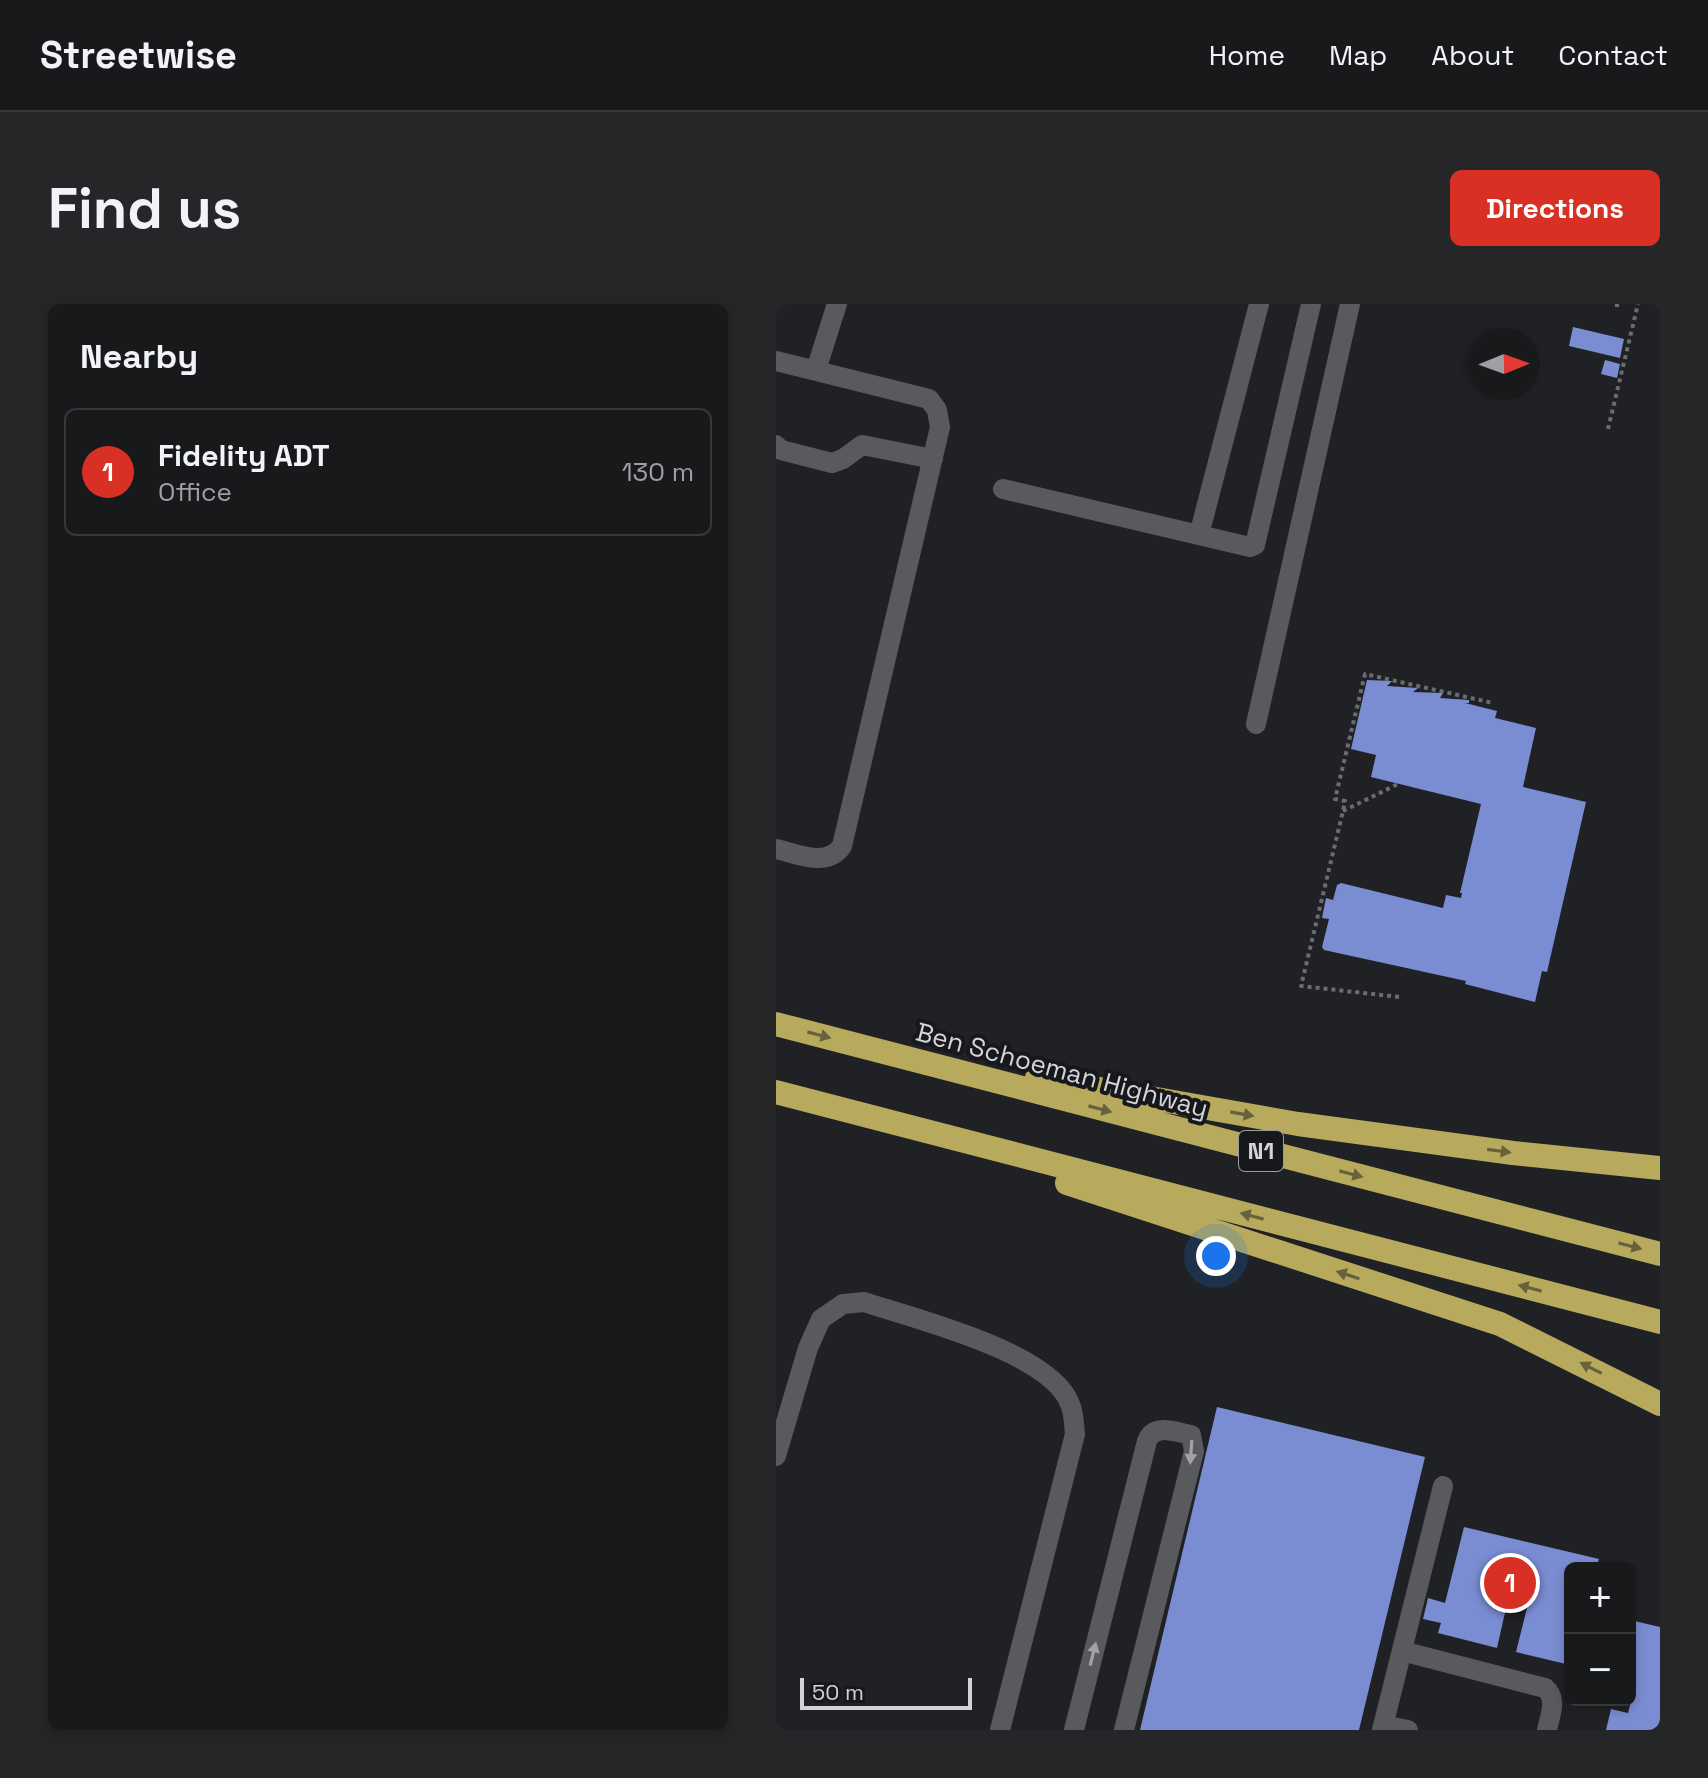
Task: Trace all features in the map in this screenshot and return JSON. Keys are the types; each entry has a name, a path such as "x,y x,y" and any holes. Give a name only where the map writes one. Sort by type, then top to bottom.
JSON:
{"highway":[{"name":"Ben Schoeman Highway","path":"776,1024 1660,1254"},
{"path":"862,1047 1298,1124 1513,1153 1660,1168"},
{"path":"776,1092 1660,1322"},
{"path":"839,1109 1500,1324 1660,1404"}],"lane":[{"path":"816,370 837,304"},
{"path":"1199,535 1259,304"},
{"path":"1003,489 1250,547 1255,545 1311,304"},
{"path":"1256,724 1350,304"},
{"path":"776,361 929,399 935,404 939,419 933,459 842,846 837,853 825,858 776,849"},
{"path":"1295,376 1331,385"},
{"path":"776,445 781,450 832,463 840,461 862,445 933,459"},
{"path":"776,1456 808,1348 821,1319 843,1304 864,1302 1006,1350 1051,1377 1070,1403 1075,1434 1000,1730"},
{"path":"1074,1730 1149,1434 1157,1430 1191,1435 1194,1451 1124,1730"},
{"path":"1408,1730 1383,1727 1443,1486"},
{"path":"1402,1651 1545,1688 1551,1693 1553,1701 1547,1730"}],"path":[{"path":"1608,429 1638,304"},
{"path":"1399,997 1301,986 1343,811 1345,801 1335,799 1365,674 1493,703"},
{"path":"1343,811 1398,784"}],"building":[{"path":"1573,327 1624,339 1620,358 1569,346"},
{"path":"1605,360 1620,364 1617,378 1601,374"},
{"path":"1367,680 1392,681 1387,686 1418,688 1413,692 1443,693 1440,698 1469,700 1465,703 1497,711 1495,718 1536,728 1523,787 1586,802 1547,972 1542,971 1535,1002 1465,984 1466,981 1324,950 1322,947 1329,919 1322,918 1326,898 1333,900 1337,885 1341,883 1443,908 1446,895 1461,898 1481,804 1371,777 1376,755 1351,749"},
{"path":"1217,1407 1425,1457 1359,1730 1140,1730"},
{"path":"1464,1527 1599,1559 1598,1562 1564,1562 1564,1664 1516,1652 1528,1604 1508,1599 1497,1648 1438,1633 1441,1623 1423,1619 1428,1598 1445,1603"},
{"path":"1636,1621 1660,1627 1660,1730 1606,1730 1611,1709 1628,1713 1630,1706 1636,1706"}],"place":[{"name":"Fidelity ADT","path":"1510,1583"}]}
